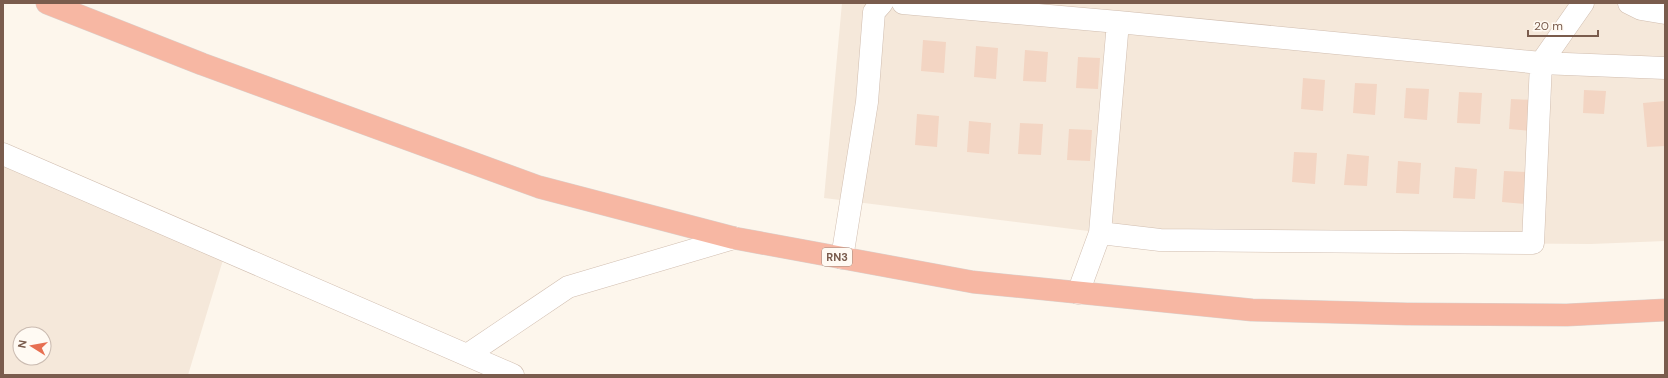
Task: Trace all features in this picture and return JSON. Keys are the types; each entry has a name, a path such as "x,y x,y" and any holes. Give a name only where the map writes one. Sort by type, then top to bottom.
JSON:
{"highway":[{"name":"RN3","path":"47,3 202,64 540,188 734,238 973,282 1252,310 1407,314 1566,315 1665,310"}],"street":[{"path":"842,258 867,102 874,12 882,3"},
{"path":"903,3 1118,22 1541,63 1665,68"},
{"path":"1100,233 1160,240 1533,243 1541,63 1583,3"},
{"path":"1629,3 1641,9 1665,12"},
{"path":"1078,293 1100,233 1118,22"},
{"path":"3,154 513,375"},
{"path":"467,355 568,288 734,238"}],"shaded area":[{"path":"842,3 1665,3 1665,241 1591,244 1160,240 824,198"},
{"path":"3,154 226,250 188,375 3,375"}],"building":[{"path":"923,40 946,42 944,73 921,71"},
{"path":"976,46 998,48 996,79 974,77"},
{"path":"1025,50 1048,52 1046,82 1023,81"},
{"path":"1078,57 1100,58 1098,89 1076,88"},
{"path":"1303,78 1325,80 1323,111 1301,109"},
{"path":"1355,83 1377,84 1375,115 1353,113"},
{"path":"1406,88 1429,89 1427,120 1404,118"},
{"path":"1584,90 1606,91 1604,114 1583,113"},
{"path":"1459,92 1482,93 1480,124 1457,123"},
{"path":"1511,99 1533,100 1531,131 1509,129"},
{"path":"1665,101 1665,146 1647,147 1643,103"},
{"path":"917,114 939,116 937,147 915,145"},
{"path":"969,121 991,123 989,154 967,152"},
{"path":"1020,123 1043,124 1041,155 1018,154"},
{"path":"1069,129 1092,130 1090,161 1067,160"},
{"path":"1294,152 1317,153 1315,184 1292,182"},
{"path":"1347,154 1369,156 1367,186 1344,185"},
{"path":"1398,161 1421,163 1419,194 1396,193"},
{"path":"1455,167 1477,169 1475,199 1453,198"},
{"path":"1504,171 1526,172 1525,204 1502,202"}]}
